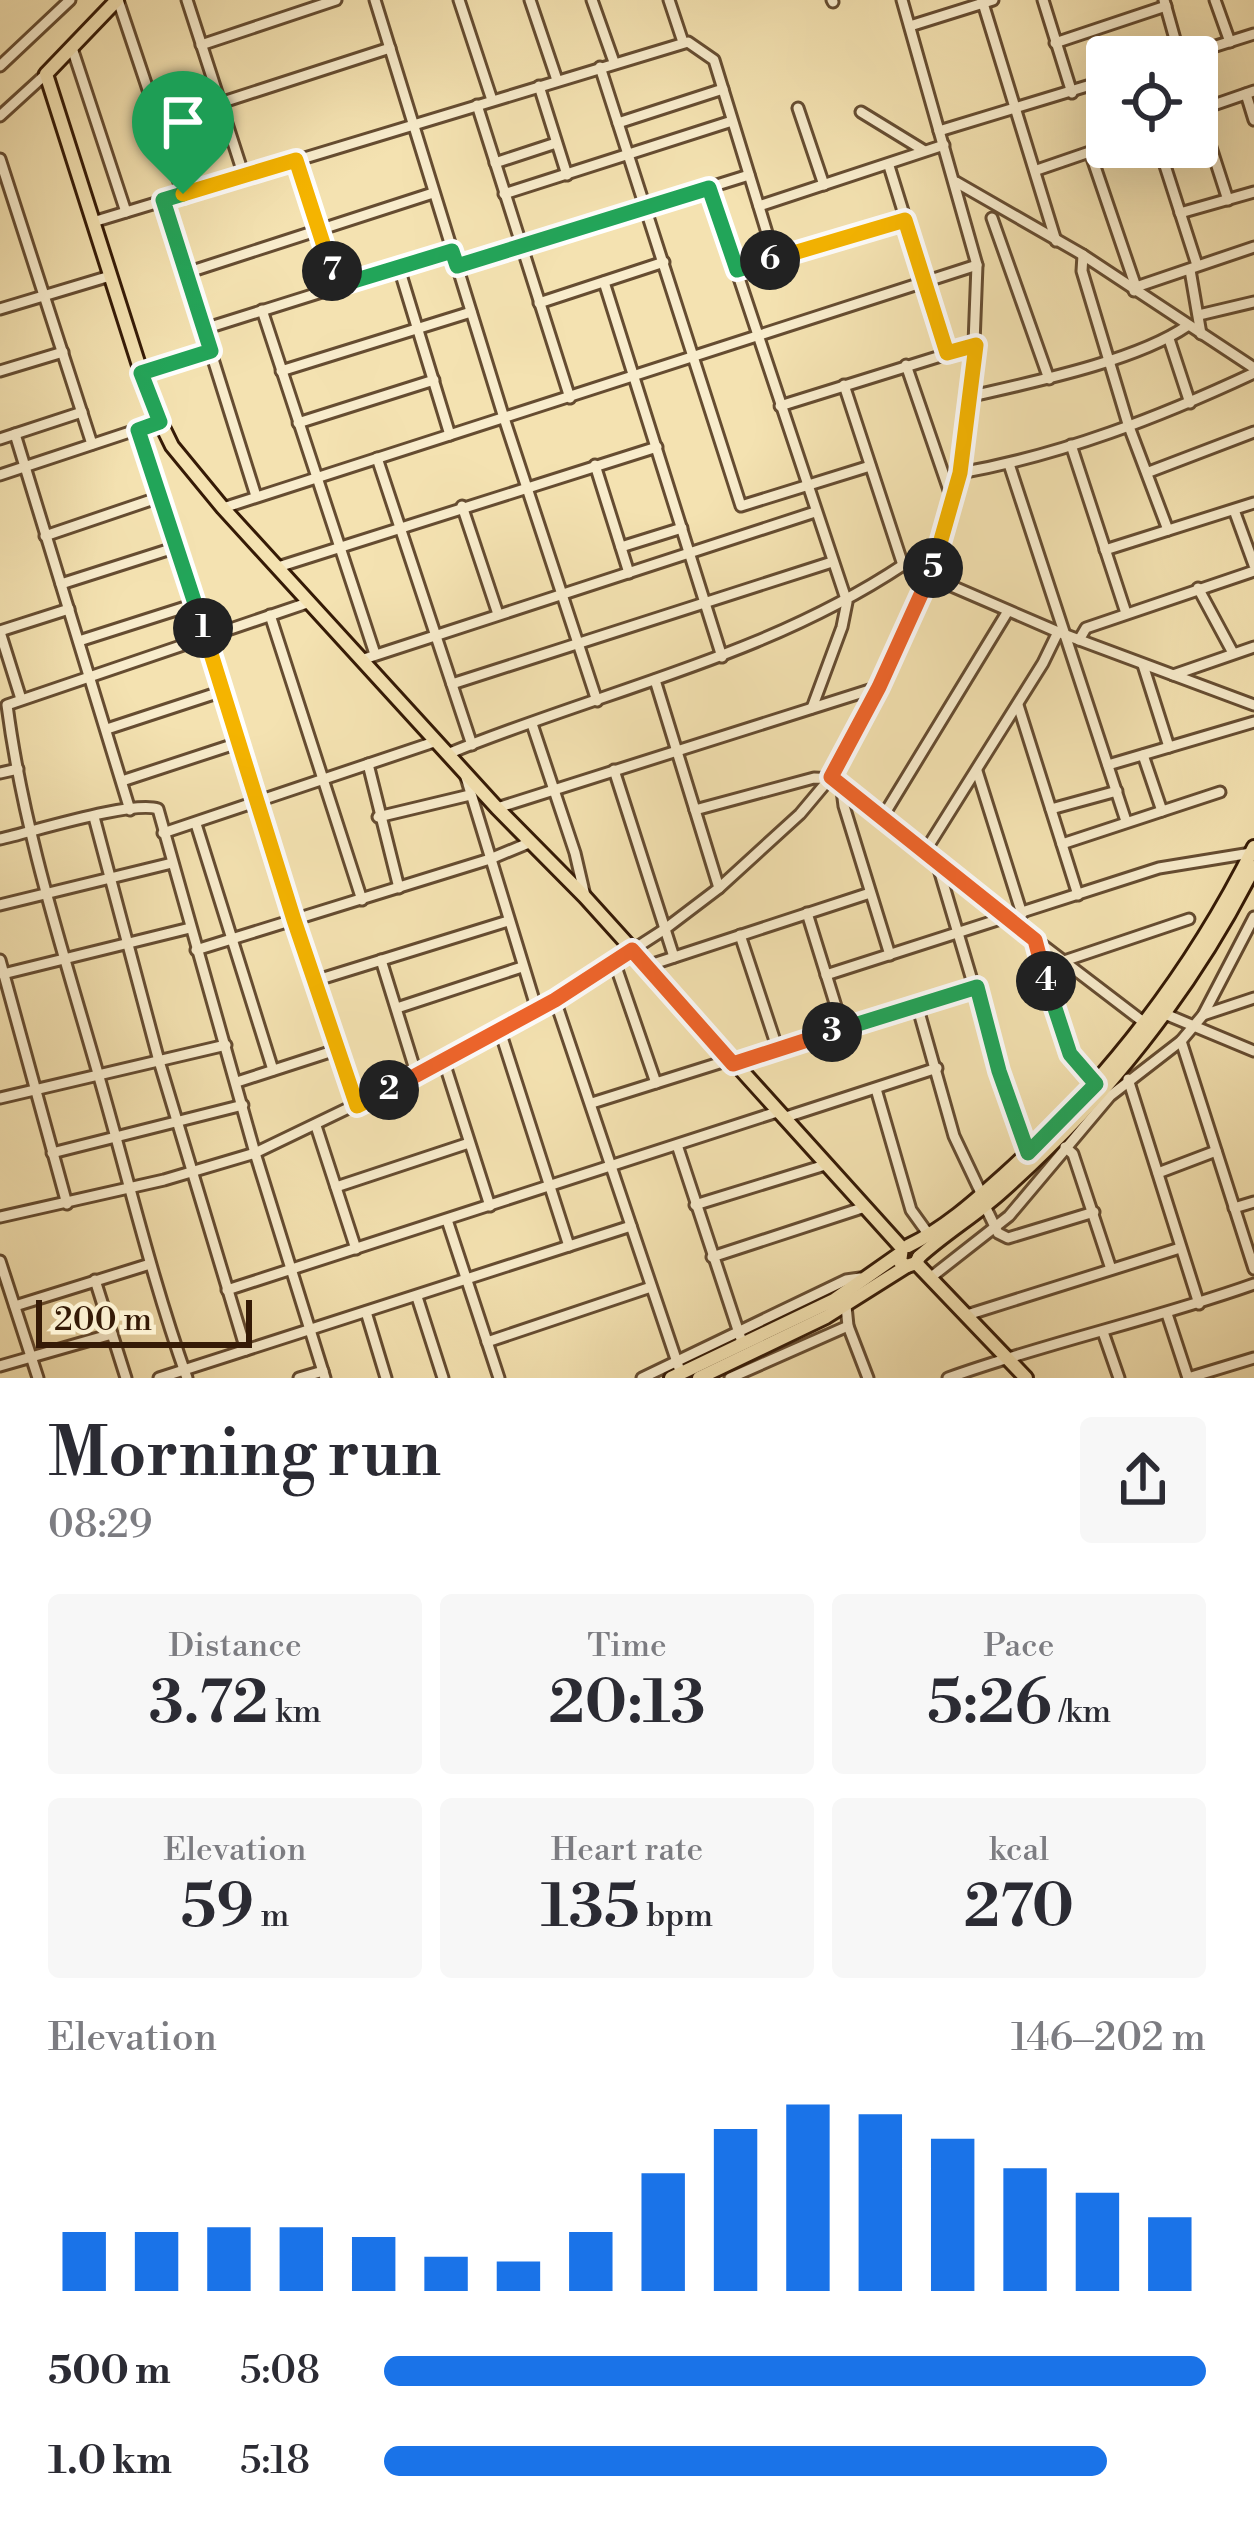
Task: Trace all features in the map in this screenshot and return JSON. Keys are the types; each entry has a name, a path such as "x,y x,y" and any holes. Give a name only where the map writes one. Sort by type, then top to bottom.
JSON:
{"main road":[{"path":"117,0 46,74 141,373 160,422 184,464 310,602 369,657 497,808 585,897 908,1256 1026,1378"},
{"path":"708,1376 846,1306 983,1200 1103,1090 1165,1014 1253,856"},
{"path":"677,1372 834,1300 908,1256 929,1235 983,1200 1028,1153 1103,1090 1253,856"}],"street":[{"path":"0,66 69,0"},
{"path":"117,0 183,194"},
{"path":"187,0 244,176"},
{"path":"201,45 336,0"},
{"path":"375,0 597,701"},
{"path":"459,0 492,100"},
{"path":"531,0 557,80"},
{"path":"592,0 614,62"},
{"path":"669,0 683,42"},
{"path":"0,1216 128,1189 255,1153 444,1062 555,1000 665,929 719,889 836,780 929,578 960,473 972,396 977,265 902,0"},
{"path":"1043,0 1072,93"},
{"path":"1215,0 1230,42"},
{"path":"910,26 986,1 1056,241"},
{"path":"1054,43 1165,3 1174,36"},
{"path":"1218,46 1254,34"},
{"path":"93,222 683,42 711,56 775,259"},
{"path":"72,49 126,212"},
{"path":"220,103 390,49"},
{"path":"600,68 742,506 870,466"},
{"path":"0,116 46,74"},
{"path":"539,86 567,175"},
{"path":"939,131 1086,88"},
{"path":"618,123 723,89"},
{"path":"1218,101 1250,92 1254,120"},
{"path":"476,105 570,398"},
{"path":"798,108 824,185"},
{"path":"861,112 923,150"},
{"path":"504,194 732,121"},
{"path":"495,163 556,143"},
{"path":"759,206 944,145"},
{"path":"1037,170 1086,153"},
{"path":"0,159 92,445"},
{"path":"296,160 337,286"},
{"path":"889,166 947,353"},
{"path":"1095,168 1135,289"},
{"path":"1166,168 1194,268 1202,334"},
{"path":"1218,168 1228,200"},
{"path":"457,266 749,175"},
{"path":"956,182 1083,255 1254,371 1167,414 1009,464 960,473"},
{"path":"709,188 847,602 812,708"},
{"path":"1180,213 1254,192"},
{"path":"186,273 433,193"},
{"path":"163,200 256,496"},
{"path":"969,227 1006,209"},
{"path":"992,218 1049,379"},
{"path":"737,270 905,220"},
{"path":"1135,289 1254,247"},
{"path":"204,328 452,251"},
{"path":"1083,255 1082,272 1128,424 1168,530"},
{"path":"539,303 664,262"},
{"path":"223,508 977,265"},
{"path":"399,268 451,435"},
{"path":"0,309 110,275"},
{"path":"604,282 722,657"},
{"path":"1199,315 1254,302"},
{"path":"262,310 369,657 815,512"},
{"path":"281,371 471,312"},
{"path":"972,396 1049,379 1169,338 1187,326"},
{"path":"1169,338 1190,403"},
{"path":"780,406 976,345"},
{"path":"141,373 211,351"},
{"path":"0,371 63,352"},
{"path":"906,364 952,500"},
{"path":"298,423 434,380"},
{"path":"844,385 903,565 1061,634 1254,705"},
{"path":"0,439 82,412"},
{"path":"0,475 160,422"},
{"path":"138,430 357,1106"},
{"path":"1149,472 1254,432"},
{"path":"15,434 130,810"},
{"path":"1071,445 1126,613"},
{"path":"278,567 657,448"},
{"path":"377,458 472,745"},
{"path":"1009,464 1126,821"},
{"path":"595,465 629,573"},
{"path":"46,536 160,497"},
{"path":"1105,550 1254,503"},
{"path":"462,506 498,614"},
{"path":"1079,640 1086,628 1254,568 1234,510"},
{"path":"621,547 682,528"},
{"path":"61,584 177,547"},
{"path":"452,684 832,562"},
{"path":"450,753 722,657 847,602 903,565"},
{"path":"1198,588 1233,652"},
{"path":"185,1374 64,959 7,706 310,602"},
{"path":"79,641 195,604"},
{"path":"21,699 0,632 69,609"},
{"path":"882,818 1008,611"},
{"path":"270,615 362,900"},
{"path":"925,854 1061,634"},
{"path":"1173,675 1254,647"},
{"path":"1142,665 1169,747"},
{"path":"655,680 719,889"},
{"path":"497,808 879,687"},
{"path":"107,729 223,691"},
{"path":"1018,705 1078,895"},
{"path":"1108,765 1254,722"},
{"path":"532,724 585,897"},
{"path":"164,833 438,741"},
{"path":"122,781 238,743"},
{"path":"1142,755 1162,811"},
{"path":"368,764 399,888"},
{"path":"0,773 18,769"},
{"path":"464,769 537,1010"},
{"path":"614,770 674,957"},
{"path":"977,771 1022,914"},
{"path":"695,810 814,778 836,780 938,866 1146,1024"},
{"path":"836,780 890,955"},
{"path":"1051,809 1117,791"},
{"path":"1062,844 1220,792"},
{"path":"378,817 470,795"},
{"path":"0,839 155,806 324,1374 299,1378"},
{"path":"94,817 159,1061 246,1350"},
{"path":"196,824 273,1070"},
{"path":"196,950 531,842"},
{"path":"826,975 1171,864 1253,856"},
{"path":"0,905 172,863"},
{"path":"938,866 1028,1153"},
{"path":"647,966 870,893"},
{"path":"807,913 843,1029"},
{"path":"930,1278 1017,1209 1103,1090 1128,1079 1194,1026 1254,917"},
{"path":"1063,962 1189,919"},
{"path":"314,981 508,920"},
{"path":"2,974 190,928"},
{"path":"740,935 778,1050"},
{"path":"1035,940 1067,1047 1103,1090"},
{"path":"0,960 67,1204"},
{"path":"381,960 417,1076"},
{"path":"614,961 656,1083"},
{"path":"397,1007 522,967"},
{"path":"592,1103 977,987"},
{"path":"1203,1015 1254,998"},
{"path":"555,1000 613,1164 677,1372 642,1378"},
{"path":"917,1005 955,1136 995,1229 1002,1237 1014,1238 1094,1212"},
{"path":"1165,1014 1253,1054"},
{"path":"500,1030 569,1246"},
{"path":"1180,1041 1254,1269"},
{"path":"0,1098 226,1045"},
{"path":"237,1082 336,1050"},
{"path":"444,1062 490,1206"},
{"path":"227,1290 613,1164 937,1068"},
{"path":"1128,1079 1198,1304"},
{"path":"876,1089 911,1210 929,1235"},
{"path":"52,1153 243,1106"},
{"path":"316,1126 356,1250"},
{"path":"336,1187 469,1143"},
{"path":"676,1145 742,1340"},
{"path":"1065,1147 1073,1154 1111,1269"},
{"path":"1158,1173 1216,1151"},
{"path":"695,1205 825,1165"},
{"path":"1234,1208 1254,1202"},
{"path":"712,1257 865,1207"},
{"path":"447,1220 499,1378"},
{"path":"159,1378 185,1374 246,1350 632,1226"},
{"path":"967,1315 1180,1248"},
{"path":"0,1261 38,1378"},
{"path":"15,1306 150,1264"},
{"path":"95,1280 126,1378"},
{"path":"948,1378 1254,1284"},
{"path":"487,1342 651,1287"},
{"path":"417,1297 442,1378"},
{"path":"846,1306 848,1326 868,1378"},
{"path":"366,1312 386,1378"},
{"path":"1167,1313 1188,1378 1254,1358"},
{"path":"730,1378 848,1326"},
{"path":"1103,1332 1119,1378"},
{"path":"0,1366 112,1334"}],"route":[{"path":"296,160 337,286 452,251 457,266 709,188 737,270 905,220 947,353 976,345 972,396 960,473 929,578 831,777 1035,940 1067,1047 1096,1084 1028,1153 999,1071 977,987 733,1064 632,950 555,1000 357,1106 138,430 160,422 141,373 211,351 163,200 183,194 296,160"}]}
